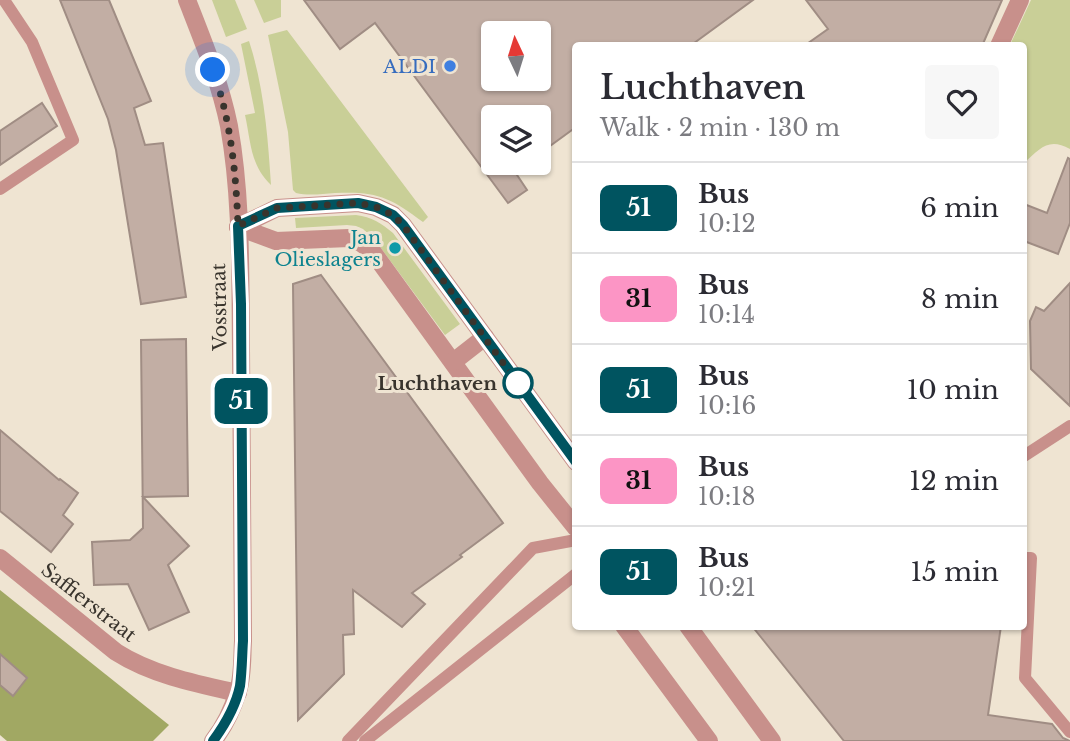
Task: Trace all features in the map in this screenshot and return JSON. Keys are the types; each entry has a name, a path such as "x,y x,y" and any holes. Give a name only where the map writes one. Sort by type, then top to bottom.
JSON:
{"street":[{"name":"Vosstraat","path":"187,0 219,87 228,122 238,226 243,627 238,693 213,741"},
{"path":"1001,42 1020,0"},
{"path":"238,226 277,208 358,203 393,215 572,457"},
{"path":"238,226 276,241 349,238 372,251 572,523"},
{"path":"453,362 485,337"},
{"name":"Saffierstraat","path":"0,558 132,662 238,693"},
{"path":"627,630 709,741"},
{"path":"691,630 772,741"}],"lane":[{"path":"0,189 73,140 32,42 5,0"},
{"path":"1027,454 1070,426"},
{"path":"348,741 533,548 572,541"},
{"path":"1027,558 1031,558 1025,678 1070,732"},
{"path":"365,741 572,577"}],"green space":[{"path":"212,0 235,0 247,29 226,37"},
{"path":"254,0 281,0 281,17 264,23"},
{"path":"1031,0 1070,0 1070,149 1050,144 1027,160 1027,42 1011,42"},
{"path":"287,30 428,217 423,222 382,197 361,193 305,194 293,190 288,132 268,35"},
{"path":"249,41 262,94 271,185 255,161 245,115 255,113 241,44"},
{"path":"356,215 376,221 393,233 460,324 445,335 375,240 363,229 347,225 296,228 295,218"},
{"path":"0,590 169,725 153,741 7,741 0,735"}],"building":[{"path":"60,0 109,0 151,101 134,108 145,145 163,143 186,297 141,304 116,150 108,119"},
{"path":"304,0 753,0 695,42 572,42 572,130 551,145 551,105 481,105 481,166 375,23 340,49"},
{"path":"806,0 1002,0 984,42 810,42 828,29"},
{"path":"42,103 57,126 0,165 0,131"},
{"path":"1068,158 1070,223 1058,254 1027,242 1027,205 1047,213"},
{"path":"487,175 517,175 527,190 508,203"},
{"path":"321,275 503,523 412,593 425,604 402,627 353,590 354,634 343,635 344,674 298,720 293,284"},
{"path":"1070,283 1070,406 1031,369 1030,321 1036,307 1044,311"},
{"path":"186,339 188,496 143,497 189,546 168,565 189,612 149,630 128,584 94,585 92,542 130,540 143,528 141,340"},
{"path":"0,430 78,493 63,515 73,524 51,552 0,511"},
{"path":"755,630 1000,630 988,715 1052,724 1063,738 1070,741 844,741"},
{"path":"0,654 27,678 13,696 0,685"}],"bus line":[{"name":"51","path":"213,741 238,693 243,641 238,226 277,208 358,203 393,215 572,457"}],"place":[{"name":"ALDI","path":"450,66"},
{"name":"Jan Olieslagers","path":"395,248"},
{"name":"Luchthaven","path":"518,383"}],"route":[{"path":"213,70 228,122 233,153 238,226 277,208 358,203 393,215 519,385 518,383"}]}
